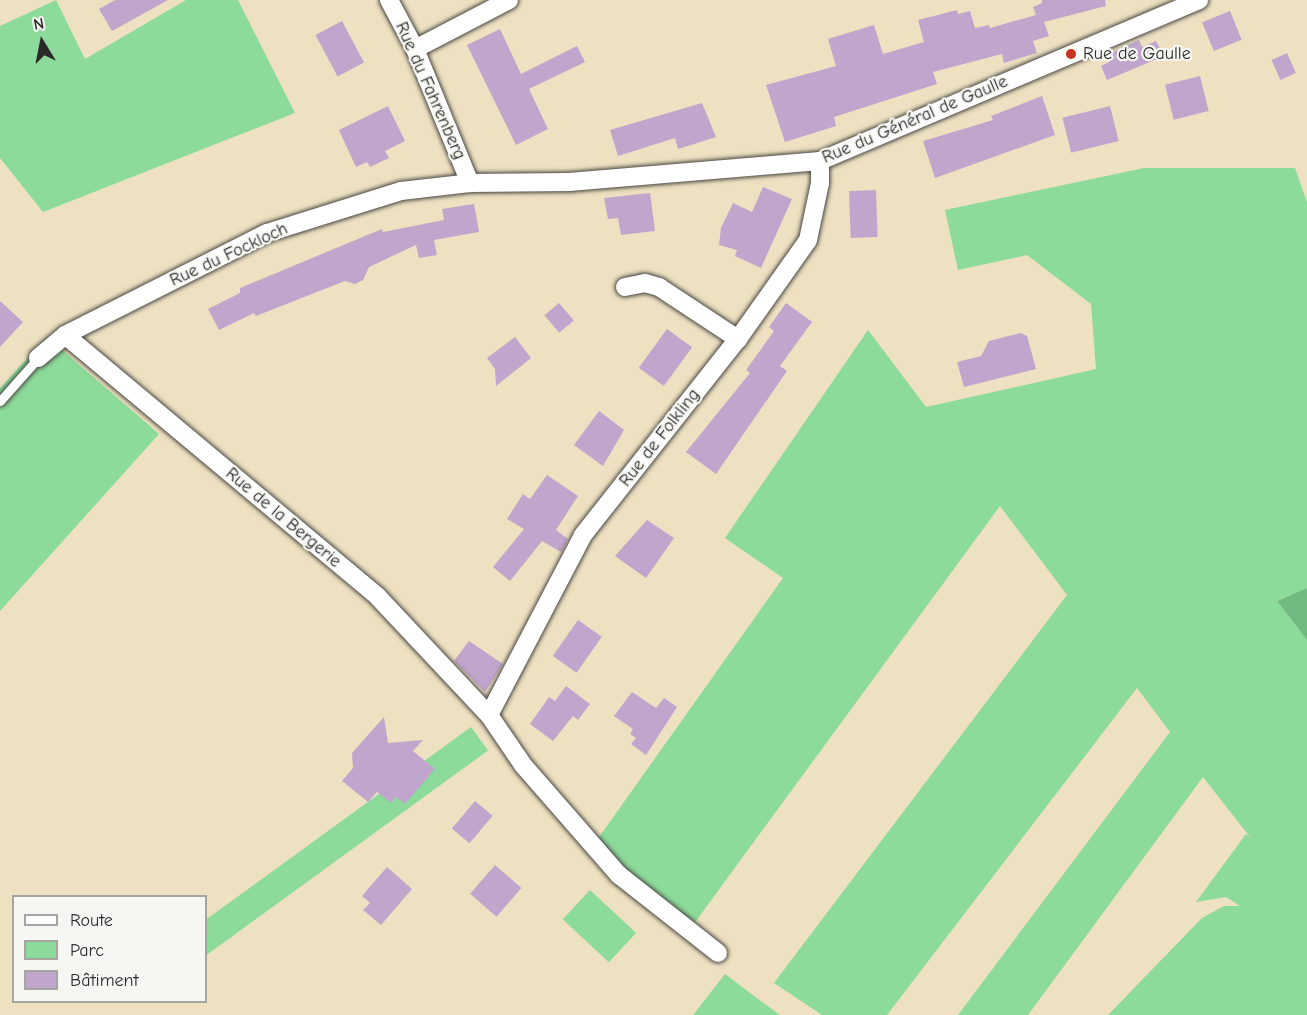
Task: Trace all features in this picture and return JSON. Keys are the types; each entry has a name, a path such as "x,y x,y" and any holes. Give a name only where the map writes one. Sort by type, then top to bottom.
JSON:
{"street":[{"name":"Rue du Fahrenberg","path":"389,0 415,49 471,183"},
{"path":"415,49 509,0"},
{"name":"Rue du Général de Gaulle","path":"471,183 569,182 820,161 1200,0"},
{"name":"Rue de Folkling","path":"489,715 583,535 738,339 808,240 820,183 820,161"},
{"name":"Rue du Fockloch","path":"38,358 65,335 267,233 401,191 471,183"},
{"path":"625,287 645,283 660,287 738,339"},
{"name":"Rue de la Bergerie","path":"65,335 378,597 489,715 523,765 619,875 718,953"}],"lane":[{"path":"0,401 38,358"}],"green space":[{"path":"56,0 85,59 186,0 238,0 295,113 43,212 0,158 0,26"},
{"path":"1144,168 1295,168 1307,202 1307,588 1277,601 1307,640 1307,1015 1108,1015 1202,918 1224,906 1240,906 1226,897 1196,902 1246,834 1250,837 1203,777 1028,1015 958,1015 1170,732 1137,688 887,1015 822,1015 774,983 1067,595 1000,506 693,925 624,870 597,840 783,578 725,538 868,330 926,407 1096,369 1091,304 1027,255 958,270 945,210"},
{"path":"47,337 159,434 0,611 0,388"},
{"path":"1307,588 1307,640 1277,601"},
{"path":"471,727 488,750 207,955 207,919"},
{"path":"590,890 636,933 609,962 563,919"},
{"path":"725,974 754,996 780,1015 693,1015"}],"building":[{"path":"115,0 168,0 112,31 99,9"},
{"path":"1042,0 1105,0 1106,6 1044,22 1049,36 1033,41 1037,53 1004,63 1002,54 933,72 937,84 834,117 836,126 785,142 766,85 836,66 828,39 874,25 883,54 924,42 918,20 957,10 958,14 970,11 975,28 989,25 990,28 1036,15 1033,7 1042,3"},
{"path":"1230,11 1242,40 1214,51 1202,22"},
{"path":"342,21 364,62 338,77 316,35"},
{"path":"500,29 521,74 577,46 585,62 529,89 548,129 516,145 467,45"},
{"path":"1139,40 1142,47 1156,41 1164,56 1107,80 1101,66 1109,62 1106,55"},
{"path":"1287,53 1296,73 1280,80 1271,60"},
{"path":"1200,76 1209,111 1174,120 1165,85"},
{"path":"1042,96 1055,135 935,178 923,141 993,120 991,116"},
{"path":"702,103 716,137 678,149 675,138 618,156 610,130"},
{"path":"388,106 405,141 385,151 389,158 370,167 367,162 356,167 339,130"},
{"path":"1110,106 1119,141 1071,153 1062,118"},
{"path":"763,187 792,199 761,268 735,256 737,250 719,245 721,228 733,203 752,212"},
{"path":"876,190 878,237 851,238 849,191"},
{"path":"650,193 655,231 621,235 618,218 608,219 604,198"},
{"path":"474,204 479,232 434,240 437,255 419,258 416,245 369,267 363,280 355,284 345,281 256,316 254,313 219,330 208,309 240,293 240,288 382,229 383,232 444,220 442,209"},
{"path":"0,301 23,322 0,347"},
{"path":"559,303 574,321 559,333 544,315"},
{"path":"786,303 812,322 780,366 787,371 716,474 686,452 750,373 746,370 774,331 769,327"},
{"path":"667,329 692,347 664,386 639,368"},
{"path":"1021,333 1027,336 1036,369 964,387 957,362 981,356 989,341"},
{"path":"515,337 531,358 496,386 495,369 487,358"},
{"path":"599,411 624,430 603,466 574,445"},
{"path":"547,475 578,496 556,530 568,539 561,552 542,541 510,581 493,567 524,529 507,519 523,494 530,499"},
{"path":"647,520 674,538 646,578 615,556"},
{"path":"578,620 602,637 577,673 553,656"},
{"path":"469,641 503,664 485,692 454,661"},
{"path":"566,686 590,704 578,720 573,716 553,741 530,724 549,697 555,701"},
{"path":"632,692 656,708 664,698 677,707 646,755 631,744 636,738 630,734 633,729 614,716"},
{"path":"384,717 388,743 423,740 413,751 435,769 405,804 396,797 391,803 377,792 368,802 342,781 353,768 352,753"},
{"path":"475,801 493,816 469,843 452,829"},
{"path":"495,865 521,888 496,917 470,894"},
{"path":"387,867 412,889 381,925 363,910 370,903 362,896"}],"place":[{"name":"Rue de Gaulle","path":"1071,54"}]}
